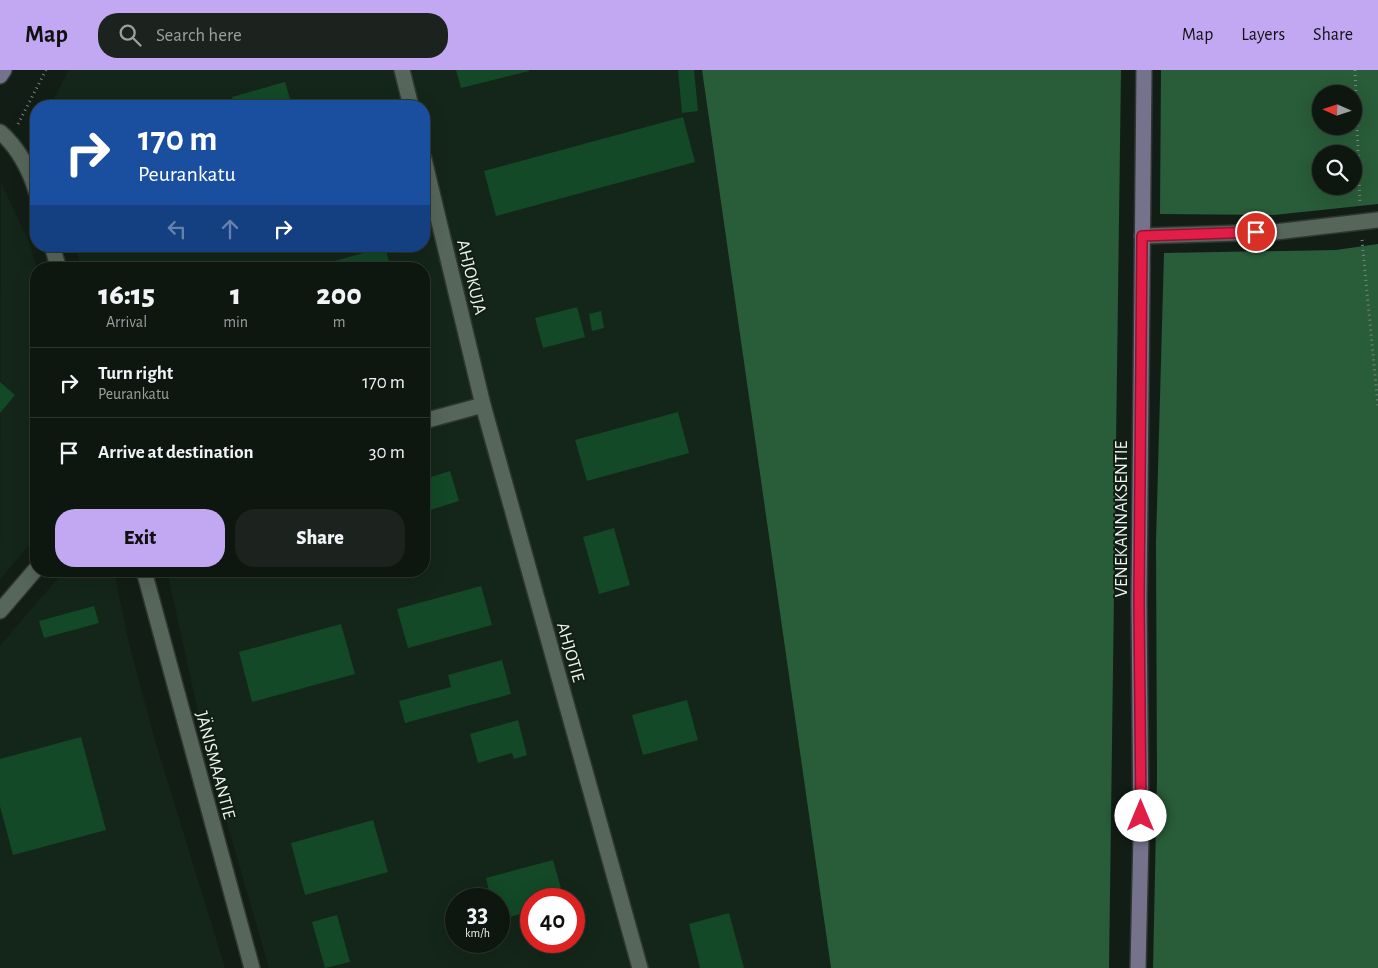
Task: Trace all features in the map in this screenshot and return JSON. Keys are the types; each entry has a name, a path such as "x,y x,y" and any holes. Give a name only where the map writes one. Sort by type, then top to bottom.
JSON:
{"street":[{"path":"0,76 4,70"},
{"path":"402,70 410,100"},
{"name":"VENEKANNAKSENTIE","path":"1138,968 1141,836 1139,601 1144,70"},
{"path":"5,136 24,163 30,178"},
{"name":"AHJOKUJA","path":"430,184 483,405"},
{"path":"1142,236 1275,232 1378,220"},
{"path":"430,419 483,405"},
{"name":"AHJOTIE","path":"483,405 640,968"},
{"path":"0,611 30,576"},
{"name":"JÄNISMAANTIE","path":"146,577 252,968"}],"path":[{"path":"5,136 46,70"}],"shaded area":[{"path":"69,70 702,70 831,968 269,968 209,761 168,577 430,577 430,262 80,262 77,252 430,252 430,100 53,100"},
{"path":"1,183 29,242 30,252 32,252 35,262 30,262 30,544 0,579"},
{"path":"59,577 115,577 129,644 156,744 225,968 0,968 0,646"}],"green space":[{"path":"702,70 1121,70 1109,968 831,968"},
{"path":"1161,70 1378,70 1378,204 1274,215 1160,214"},
{"path":"1378,244 1378,968 1153,968 1157,778 1156,542 1164,253 1336,250"}],"building":[{"path":"456,70 529,70 529,71 461,88"},
{"path":"678,70 694,70 698,111 682,113"},
{"path":"285,82 290,100 233,100 232,97"},
{"path":"683,117 695,162 496,216 484,171"},
{"path":"367,252 386,252 389,262 331,262"},
{"path":"577,307 585,337 543,348 535,318"},
{"path":"601,311 604,328 592,331 589,314"},
{"path":"0,382 15,395 0,413"},
{"path":"678,412 689,453 587,481 575,440"},
{"path":"450,471 459,501 430,510 430,477"},
{"path":"614,528 630,585 599,594 583,537"},
{"path":"481,586 492,625 408,648 397,609"},
{"path":"94,606 99,623 44,638 39,621"},
{"path":"341,624 355,674 252,702 239,652"},
{"path":"502,660 511,694 405,723 399,701 451,687 448,675"},
{"path":"687,700 698,740 643,755 632,715"},
{"path":"518,720 527,755 514,759 512,753 478,763 470,734"},
{"path":"81,737 106,830 13,855 0,806 0,759"},
{"path":"373,820 388,872 305,895 291,843"},
{"path":"553,860 561,888 520,888 520,914 510,917 510,888 488,888 486,878"},
{"path":"729,913 744,968 700,968 689,924"},
{"path":"337,915 350,962 325,968 312,922"}],"route":[{"path":"1141,816 1139,601 1142,236 1256,232"}]}
